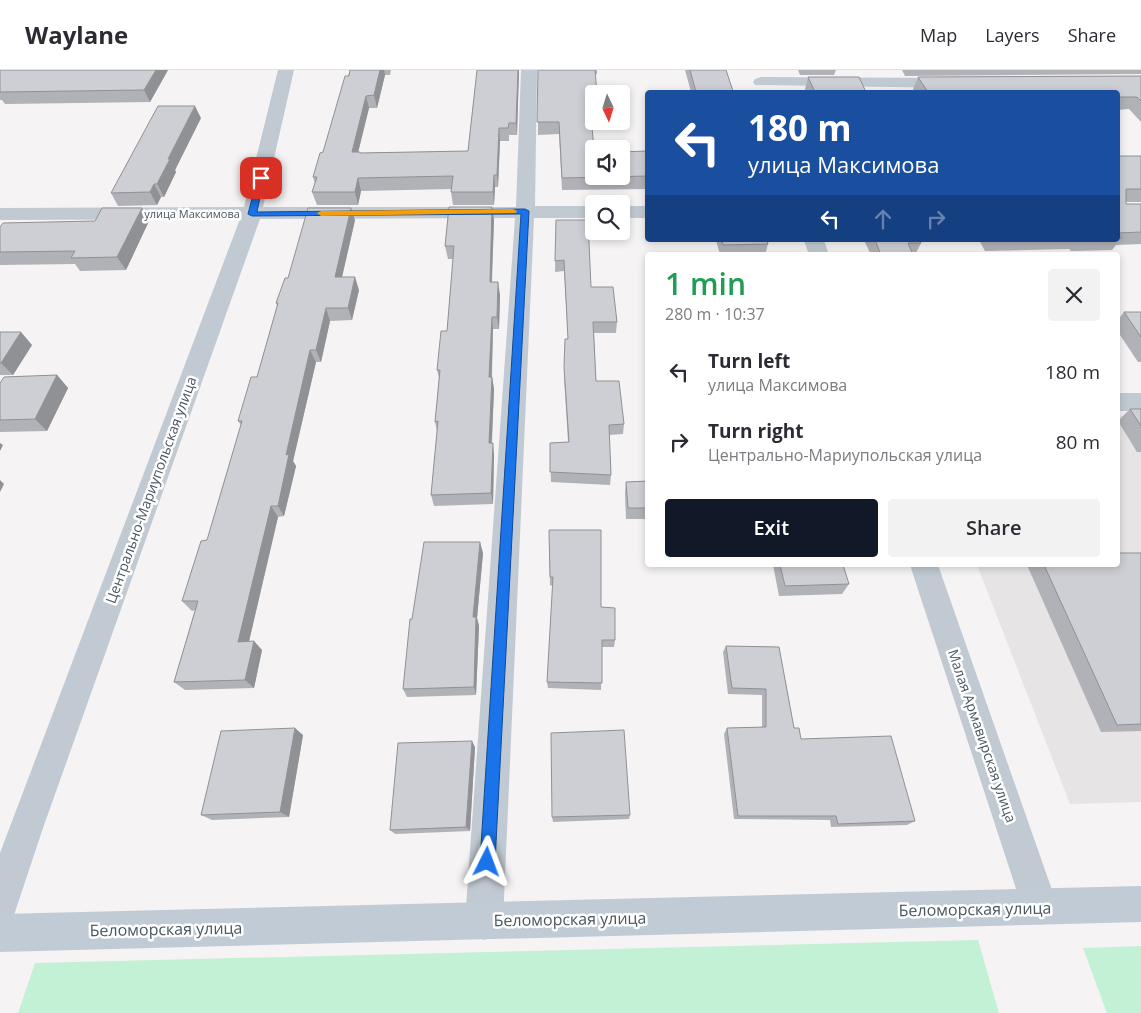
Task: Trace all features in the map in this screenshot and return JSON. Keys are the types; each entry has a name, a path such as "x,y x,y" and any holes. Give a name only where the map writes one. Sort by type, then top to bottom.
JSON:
{"main road":[{"name":"Беломорская улица","path":"0,933 1141,904"}],"street":[{"name":"Центрально-Мариупольская улица","path":"0,905 26,828 252,214 286,70"},
{"path":"484,921 525,211 529,70"},
{"path":"761,81 969,83"},
{"name":"улица Максимова","path":"0,214 585,212"},
{"path":"630,212 645,212"},
{"path":"1120,402 1141,402"},
{"name":"Малая Армавирская улица","path":"925,567 1040,907"}],"shaded area":[{"path":"1120,416 1141,416 1141,802 1070,804 978,567 1120,567"}],"green space":[{"path":"978,940 999,1013 18,1013 35,963"},
{"path":"1141,946 1141,1013 1107,1013 1083,948"}],"building":[{"path":"0,70 156,70 144,90 0,92"},
{"path":"350,70 380,70 374,95 366,96 352,152 360,153 468,151 477,70 518,70 516,123 509,123 508,128 499,128 497,175 494,175 493,192 451,192 453,176 358,178 355,192 312,192 317,177 313,177 320,153 323,152 345,76 349,76"},
{"path":"538,70 595,70 596,85 585,85 585,130 592,130 593,140 585,140 585,177 562,178 559,122 537,122"},
{"path":"690,70 726,70 733,90 695,90"},
{"path":"1141,76 1141,101 1137,97 1120,97 1120,90 927,90 918,77"},
{"path":"808,77 859,77 865,90 814,90"},
{"path":"158,106 195,106 157,184 154,184 150,192 111,193"},
{"path":"645,151 645,176 630,176 630,152"},
{"path":"1120,156 1141,156 1141,189 1126,189 1126,204 1141,204 1141,232 1120,233"},
{"path":"449,207 492,207 490,282 498,282 497,317 492,317 489,377 492,377 489,443 493,443 491,493 431,495 438,421 435,422 440,370 437,370 441,331 447,331 454,246 445,246"},
{"path":"102,208 142,208 117,257 71,258 75,251 0,252 0,227 3,223 95,221"},
{"path":"308,208 351,208 335,277 355,277 348,308 326,308 316,350 310,350 286,455 289,454 278,506 271,506 238,642 254,641 245,680 174,682 198,601 182,601 201,541 207,540 242,421 238,421 251,377 257,377 278,303 276,303 285,278 288,278"},
{"path":"556,220 585,220 585,240 589,240 591,287 613,287 617,322 593,322 596,381 619,381 624,424 609,425 611,475 550,472 550,443 569,442 564,367 565,339 568,339 564,260 555,261"},
{"path":"722,242 768,242 768,244 723,245"},
{"path":"876,242 921,243 908,243 912,252 880,252"},
{"path":"1124,312 1141,312 1141,337"},
{"path":"0,332 21,332 1,363 0,363"},
{"path":"57,375 35,419 0,420 0,383 4,377"},
{"path":"1130,409 1141,409 1141,426"},
{"path":"645,481 645,508 628,508 626,482"},
{"path":"549,530 601,530 601,607 615,608 615,640 602,640 602,683 547,682 553,577 550,577"},
{"path":"424,542 480,542 473,617 476,617 474,687 403,689 410,619 412,619"},
{"path":"1120,553 1141,553 1141,724 1117,725 1045,567 1120,567"},
{"path":"780,567 844,567 849,584 785,586"},
{"path":"726,646 779,647 794,728 799,728 801,739 891,736 915,821 838,824 836,816 738,816 727,728 766,727 766,689 732,688"},
{"path":"295,728 280,812 201,815 221,731"},
{"path":"624,730 630,815 552,817 551,733"},
{"path":"472,741 466,827 390,830 398,743"}],"slow traffic":[{"path":"321,213 513,211"}],"route":[{"path":"261,178 252,214 525,211 487,862"}]}
